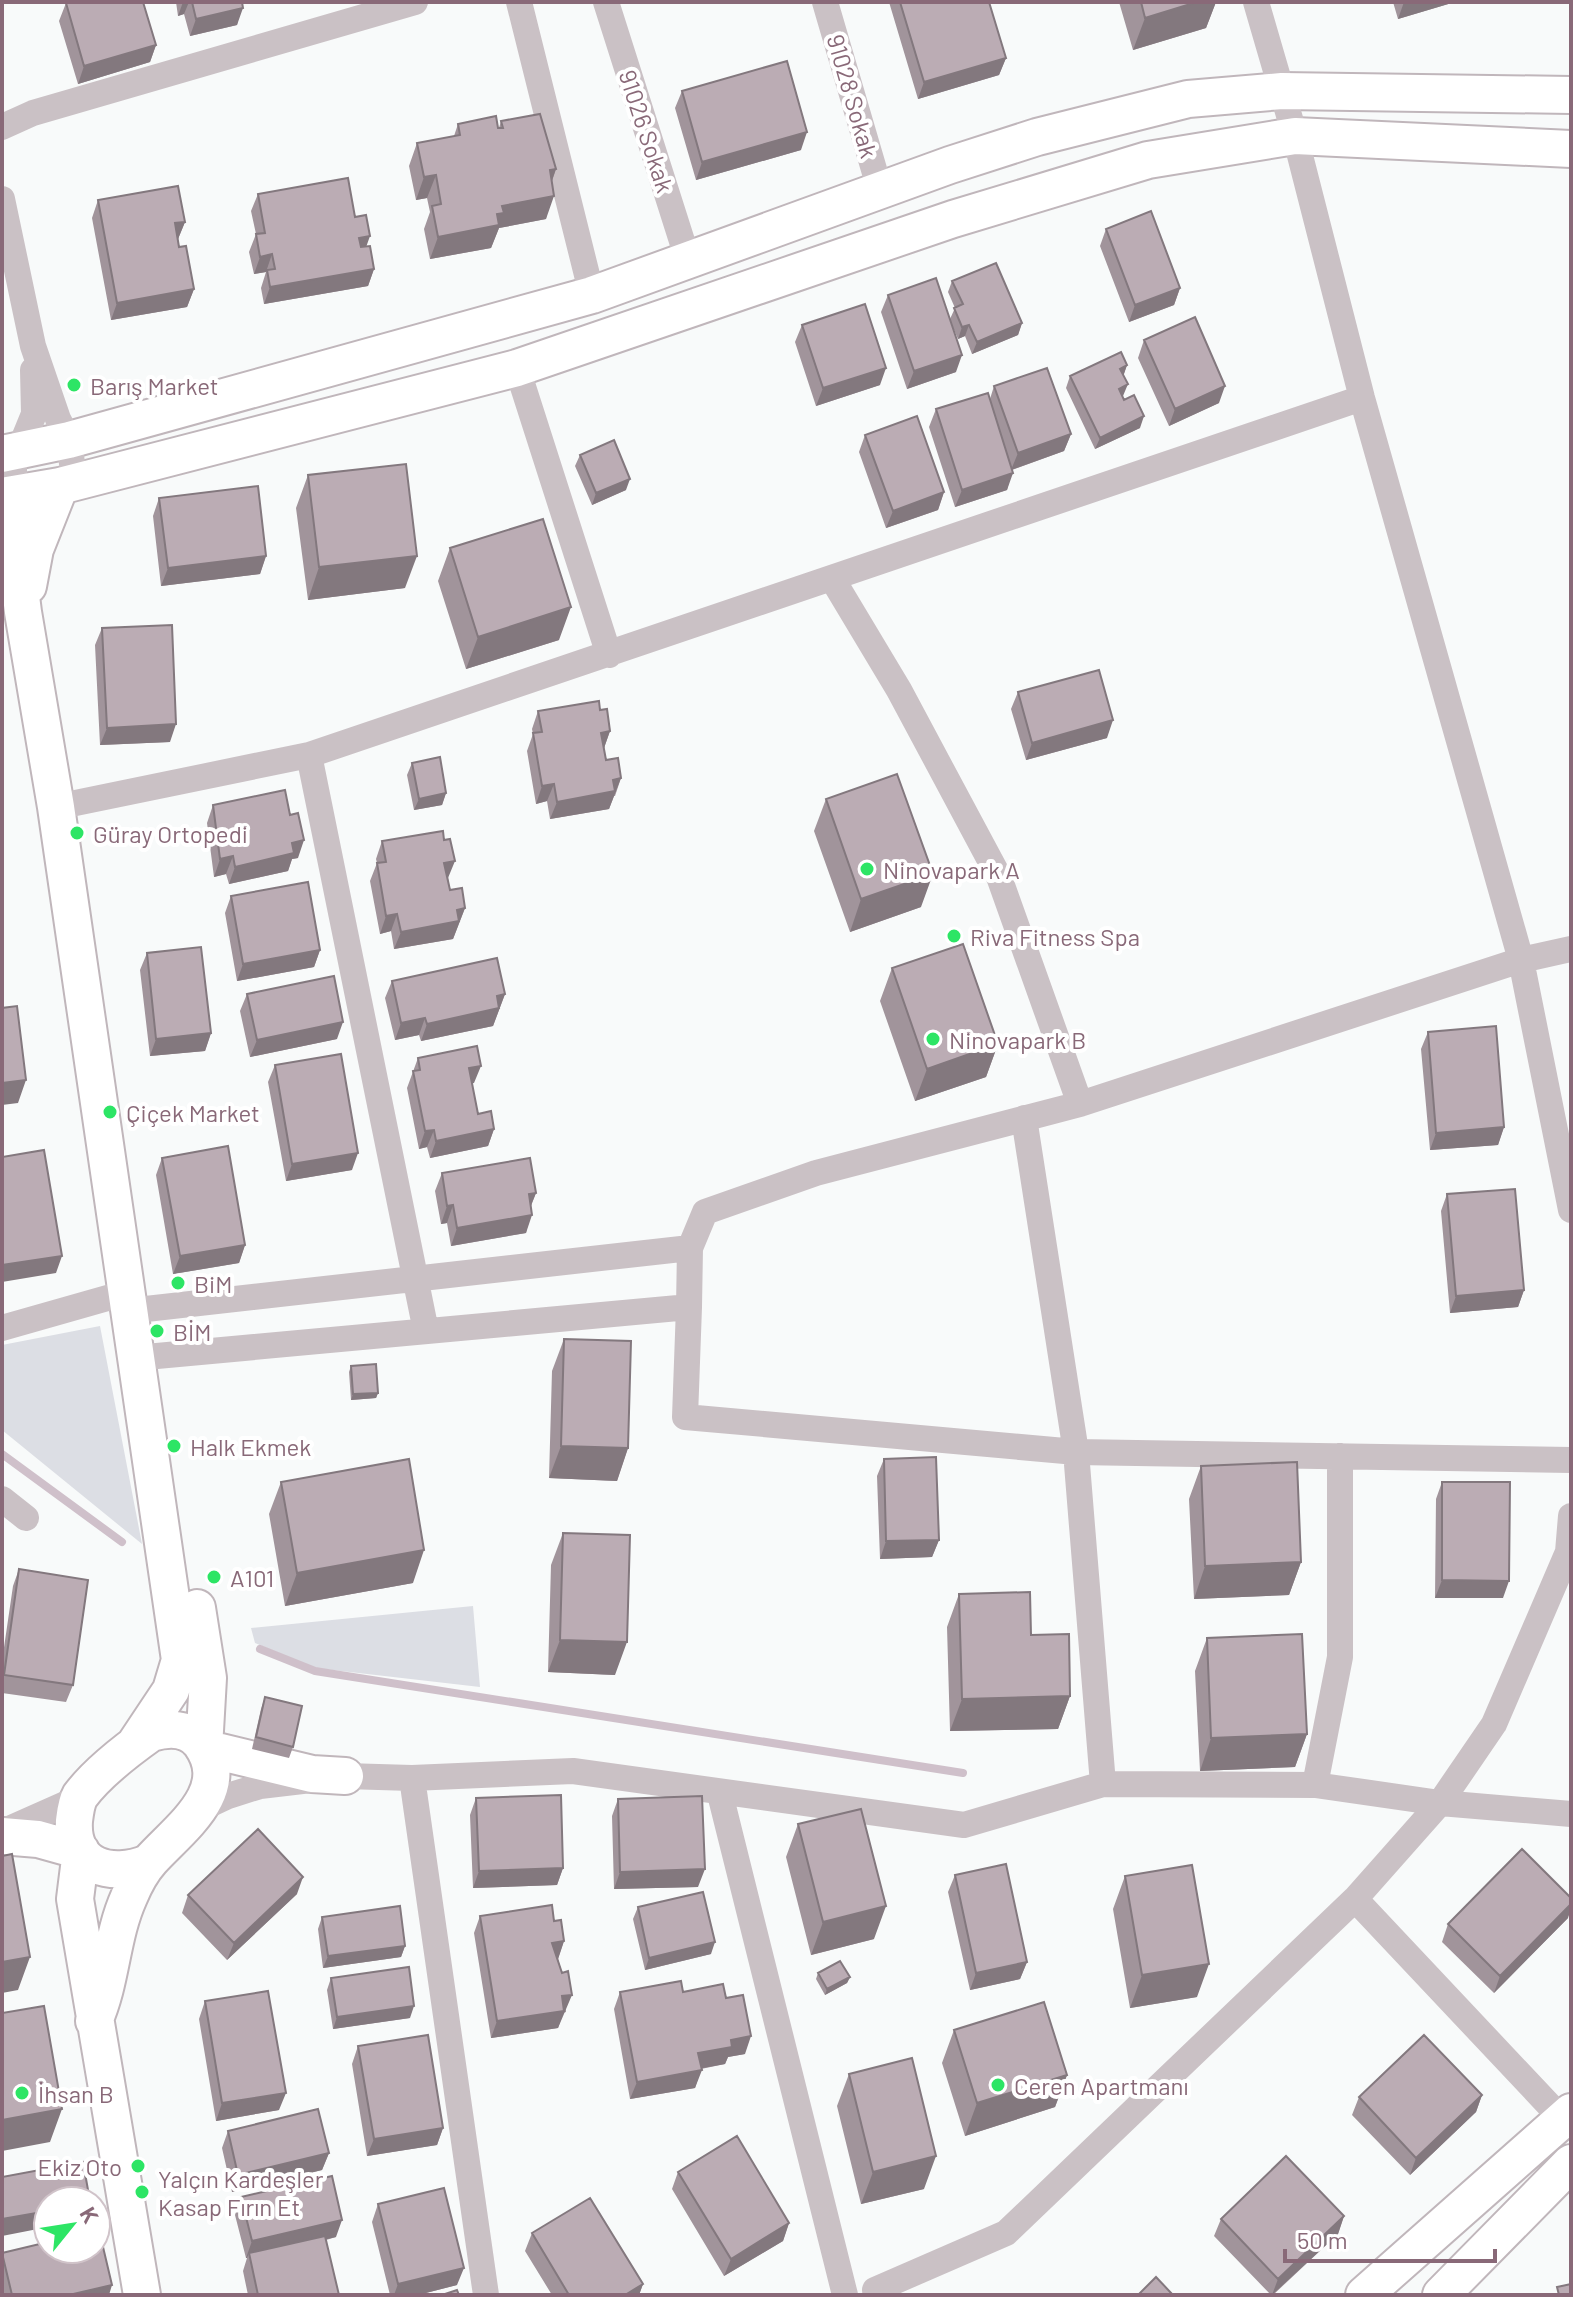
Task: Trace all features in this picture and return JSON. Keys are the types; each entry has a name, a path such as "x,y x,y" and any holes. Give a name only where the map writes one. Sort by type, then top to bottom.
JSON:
{"street":[{"path":"2,127 33,113 415,2"},
{"path":"519,2 592,295"},
{"name":"91026 Sokak","path":"606,2 688,260"},
{"name":"91028 Sokak","path":"825,2 880,190"},
{"path":"1256,2 1295,136 1362,398 1521,960 1571,1210"},
{"path":"9,454 592,295 880,190 1037,137 1188,99 1282,91 1571,95"},
{"path":"8,495 60,486 517,368 937,224 1133,165 1295,136 1571,149"},
{"path":"2,199 33,346 58,419 69,440 73,471 60,486 35,549 23,612"},
{"path":"33,346 34,414 9,454 8,495 180,1660 171,1690 135,1744"},
{"path":"517,368 609,655"},
{"path":"56,807 309,755 833,580 1362,398"},
{"path":"833,580 899,690 999,877 1080,1104"},
{"path":"309,755 426,1331"},
{"path":"1571,949 1521,960 1080,1104 816,1173 705,1212 690,1248 685,1417 1076,1452 1571,1460"},
{"path":"1024,1118 1076,1452 1103,1784"},
{"path":"2,1328 127,1302 417,1280 690,1248"},
{"path":"135,1358 689,1307"},
{"path":"135,1358 189,1555 208,1678 204,1748"},
{"path":"1315,1785 1340,1657 1340,1456"},
{"path":"2,1499 26,1518 2,1524"},
{"path":"872,2293 1006,2233 1355,1899 1440,1803 1494,1724 1568,1552 1571,1516"},
{"path":"2,1834 79,1798 135,1744 151,1733 166,1729 183,1731 197,1739 204,1748 213,1776 207,1795 148,1863 115,1930 106,1995 94,2021"},
{"path":"204,1748 312,1774 412,1778 573,1771 720,1794 964,1825 1103,1784 1315,1785 1440,1803 1571,1814"},
{"path":"196,1811 260,1786 345,1776"},
{"path":"412,1778 486,2295"},
{"path":"720,1794 845,2295"},
{"path":"79,1798 74,1834 81,1851 94,1865 127,1871 148,1863"},
{"path":"2,1834 38,1839 81,1851"},
{"path":"81,1851 75,1899 142,2295"},
{"path":"1355,1899 1567,2116 1364,2295"},
{"path":"1442,2295 1571,2163"}],"shaded area":[{"path":"100,1326 142,1544 2,1430 2,1345"},
{"path":"473,1606 480,1687 315,1668 255,1643 251,1628"}],"building":[{"path":"143,2 156,45 84,66 66,3"},
{"path":"192,2 242,2 243,8 196,19"},
{"path":"900,2 989,2 1006,58 924,82"},
{"path":"1141,2 1197,2 1145,18"},
{"path":"787,61 807,132 702,162 682,91"},
{"path":"540,114 556,169 550,170 554,196 502,206 504,213 497,214 499,225 438,237 432,206 441,204 436,175 424,177 417,143 460,135 458,124 496,116 498,128 503,128 501,121"},
{"path":"348,178 355,217 366,215 370,236 359,238 361,247 370,246 374,269 270,287 267,270 275,269 272,254 260,257 256,234 265,233 258,194"},
{"path":"178,186 185,222 175,223 179,247 186,246 194,289 117,303 98,200"},
{"path":"1151,211 1180,288 1135,305 1106,229"},
{"path":"996,263 1022,323 977,342 969,325 962,327 954,308 963,304 952,281"},
{"path":"936,278 962,355 914,371 888,295"},
{"path":"865,304 886,368 823,388 802,325"},
{"path":"1195,317 1225,386 1175,409 1144,340"},
{"path":"1121,352 1127,365 1120,369 1128,384 1119,389 1124,400 1134,395 1144,416 1100,438 1070,376"},
{"path":"1047,368 1071,434 1018,453 994,386"},
{"path":"988,393 1013,473 962,490 936,409"},
{"path":"917,416 944,492 893,511 865,435"},
{"path":"614,440 630,479 596,493 580,455"},
{"path":"406,464 417,556 319,567 308,475"},
{"path":"258,486 266,556 168,568 159,498"},
{"path":"543,519 571,607 478,637 450,548"},
{"path":"172,625 176,724 107,728 102,628"},
{"path":"1099,670 1113,720 1032,743 1018,692"},
{"path":"599,701 600,710 607,709 610,731 601,733 606,760 618,758 621,778 613,780 615,791 557,802 554,784 542,786 533,733 542,732 538,711"},
{"path":"440,757 446,793 419,799 412,763"},
{"path":"897,774 933,874 861,899 826,799"},
{"path":"285,790 290,815 298,813 304,840 292,843 294,853 235,867 233,856 220,859 213,805"},
{"path":"443,831 444,840 450,839 455,861 444,863 450,890 462,888 465,908 457,910 459,921 401,932 397,914 386,916 377,863 386,862 382,841"},
{"path":"308,882 320,950 243,964 231,896"},
{"path":"963,944 998,1044 927,1069 892,968"},
{"path":"201,947 211,1033 156,1039 147,953"},
{"path":"497,958 505,994 497,996 499,1008 427,1024 425,1018 401,1023 392,981"},
{"path":"334,976 343,1022 257,1040 247,994"},
{"path":"17,1006 26,1080 2,1083 2,1008"},
{"path":"1496,1026 1504,1127 1436,1133 1428,1032"},
{"path":"477,1046 481,1066 469,1068 478,1114 491,1111 494,1129 436,1141 434,1130 425,1131 413,1071 420,1070 418,1058"},
{"path":"341,1054 358,1153 292,1164 275,1065"},
{"path":"228,1146 245,1245 180,1256 162,1158"},
{"path":"44,1150 62,1256 2,1265 2,1157"},
{"path":"530,1158 536,1193 529,1194 532,1215 457,1228 453,1205 447,1206 442,1173"},
{"path":"1515,1189 1524,1290 1456,1296 1447,1194"},
{"path":"564,1339 631,1341 628,1448 561,1446"},
{"path":"376,1364 378,1393 353,1394 351,1366"},
{"path":"936,1457 939,1540 886,1541 884,1459"},
{"path":"409,1459 424,1550 297,1573 281,1482"},
{"path":"1297,1462 1301,1562 1205,1566 1201,1466"},
{"path":"1442,1482 1510,1482 1509,1581 1442,1580"},
{"path":"563,1533 630,1535 627,1642 560,1640"},
{"path":"19,1569 88,1580 73,1685 4,1675"},
{"path":"1030,1592 1031,1635 1069,1634 1070,1696 962,1699 959,1594"},
{"path":"1302,1634 1307,1734 1211,1738 1207,1638"},
{"path":"265,1697 302,1706 293,1747 256,1737"},
{"path":"561,1795 563,1868 479,1871 476,1798"},
{"path":"702,1796 705,1869 620,1872 618,1799"},
{"path":"861,1809 886,1906 823,1922 798,1824"},
{"path":"258,1829 303,1877 234,1943 188,1895"},
{"path":"1522,1849 1571,1898 1571,1904 1500,1976 1448,1924"},
{"path":"12,1854 30,1957 2,1962 2,1856"},
{"path":"1006,1864 1027,1962 976,1973 955,1875"},
{"path":"1192,1865 1209,1964 1142,1975 1125,1876"},
{"path":"703,1892 715,1942 649,1958 638,1907"},
{"path":"552,1905 554,1921 561,1920 564,1941 552,1943 562,1973 568,1971 572,1995 562,1996 564,2011 497,2021 480,1916"},
{"path":"400,1906 405,1946 328,1956 322,1917"},
{"path":"840,1961 850,1977 827,1989 818,1973"},
{"path":"409,1967 414,2006 337,2017 331,1978"},
{"path":"681,1981 683,1992 723,1984 726,1998 743,1995 751,2036 731,2040 732,2047 698,2053 702,2070 637,2082 620,1992"},
{"path":"268,1991 286,2093 222,2103 205,2001"},
{"path":"1044,2002 1067,2075 977,2103 954,2030"},
{"path":"44,2006 62,2109 2,2120 2,2013"},
{"path":"428,2035 443,2128 374,2139 358,2046"},
{"path":"1424,2035 1482,2095 1416,2158 1359,2097"},
{"path":"912,2058 936,2156 873,2172 849,2074"},
{"path":"318,2109 329,2153 238,2175 228,2131"},
{"path":"737,2136 789,2223 731,2259 678,2172"},
{"path":"1286,2156 1344,2216 1278,2279 1221,2219"},
{"path":"83,2162 87,2185 32,2185 32,2214 2,2219 2,2177"},
{"path":"332,2176 342,2220 252,2241 241,2197"},
{"path":"444,2188 464,2268 398,2284 378,2204"},
{"path":"590,2198 643,2284 625,2295 569,2295 532,2233"},
{"path":"325,2236 339,2295 258,2295 249,2253"},
{"path":"32,2246 32,2265 107,2265 112,2285 69,2295 12,2295 2,2253"},
{"path":"1156,2277 1173,2295 1138,2295"},
{"path":"1571,2284 1571,2295 1559,2295 1557,2287"},
{"path":"457,2290 459,2295 442,2295"}],"waterway":[{"path":"2,1454 122,1542"},
{"path":"260,1649 315,1671 963,1773"}],"place":[{"name":"Barış Market","path":"74,385"},
{"name":"Güray Ortopedi","path":"77,833"},
{"name":"Ninovapark A","path":"867,869"},
{"name":"Riva Fitness Spa","path":"954,936"},
{"name":"Ninovapark B","path":"933,1039"},
{"name":"Çiçek Market","path":"110,1112"},
{"name":"BiM","path":"178,1283"},
{"name":"BİM","path":"157,1331"},
{"name":"Halk Ekmek","path":"174,1446"},
{"name":"A101","path":"214,1577"},
{"name":"Ceren Apartmanı","path":"998,2085"},
{"name":"İhsan B","path":"22,2093"},
{"name":"Ekiz Oto","path":"138,2166"},
{"name":"Yalçın Kardeşler Kasap Fırın Et","path":"142,2192"}]}
